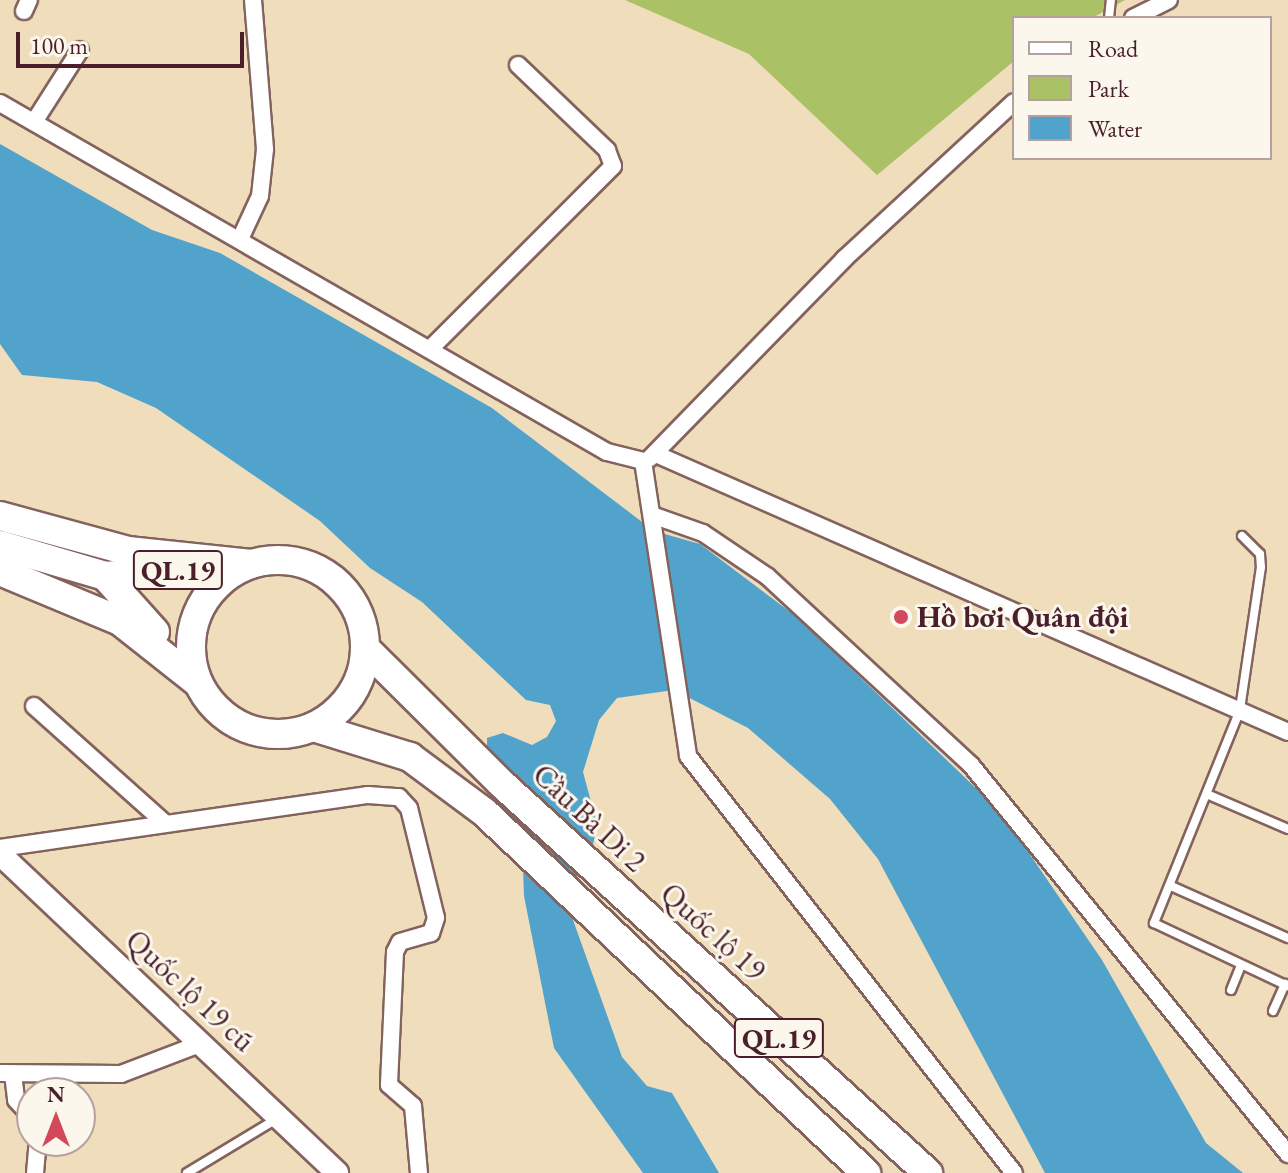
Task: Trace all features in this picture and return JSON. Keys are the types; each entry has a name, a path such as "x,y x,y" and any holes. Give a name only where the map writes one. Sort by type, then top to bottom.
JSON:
{"highway":[{"path":"0,516 128,551 251,564 305,564 330,577 362,621 366,649 351,696 313,727 273,733 233,722 197,682 120,621 0,571"},
{"name":"QL.19","path":"0,545 105,576 251,564"},
{"path":"197,682 191,659 198,611 229,575 251,564"},
{"name":"QL.19","path":"105,576 197,682"},
{"name":"Cầu Bà Di 2","path":"366,649 502,784 629,902"},
{"name":"QL.19","path":"313,727 410,757 484,812 866,1173"},
{"name":"Quốc lộ 19","path":"629,902 928,1173"}],"street":[{"path":"241,237 260,196 265,149 253,0"},
{"path":"1137,16 1169,0"},
{"path":"34,122 80,50"},
{"path":"432,347 613,166 607,150 518,65"},
{"path":"0,103 241,237 607,452 651,458 1288,732"},
{"path":"1012,104 844,259 651,458 653,523 674,690 688,756 1014,1173"},
{"path":"653,523 703,533 768,577 971,765 1288,1154"},
{"path":"34,706 165,823"},
{"path":"0,851 165,823 379,794 409,808 436,918 431,933 396,946 388,1077 393,1094 413,1106 419,1173"},
{"name":"Quốc lộ 19 cũ","path":"0,851 337,1173"},
{"path":"16,1100 7,1073 121,1074 202,1043"}],"lane":[{"path":"1242,536 1260,554 1261,567 1240,710 1156,928 1286,985 1273,1011"},
{"path":"1209,795 1288,829"},
{"path":"1171,886 1288,938"},
{"path":"1231,990 1241,965"},
{"path":"187,1173 279,1117"}],"green space":[{"path":"625,0 1125,0 1096,16 1012,16 1012,63 877,175 749,54"}],"water":[{"path":"0,144 152,230 220,253 492,408 654,531 700,544 797,617 1001,812 1102,960 1206,1143 1243,1173 1045,1173 878,859 830,799 748,728 674,690 617,698 599,720 583,772 597,824 593,845 612,868 597,880 566,874 563,892 622,1057 647,1086 672,1093 719,1173 643,1173 554,1048 524,896 520,785 487,750 487,738 503,733 532,745 547,737 556,721 550,705 526,700 422,602 370,568 320,521 156,408 97,382 22,375 0,344"}],"place":[{"name":"Hồ bơi Quân đội","path":"901,617"}]}
